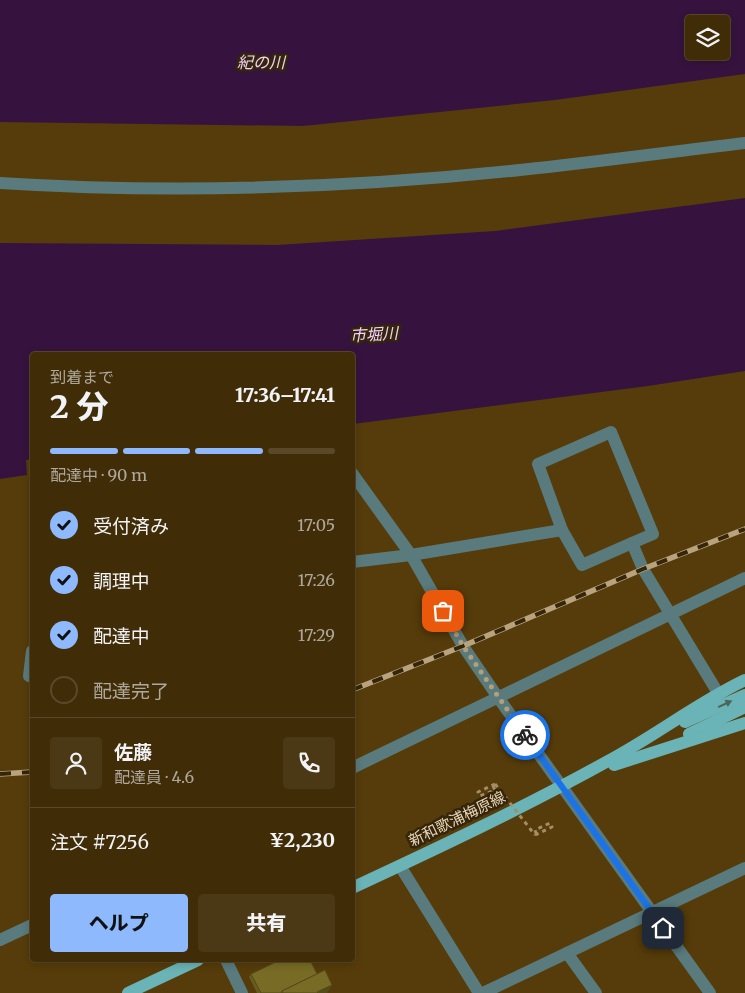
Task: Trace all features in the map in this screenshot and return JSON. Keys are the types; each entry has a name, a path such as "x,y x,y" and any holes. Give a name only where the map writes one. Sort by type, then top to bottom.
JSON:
{"main road":[{"name":"新和歌浦梅原線","path":"355,887 577,779 649,739 718,693 745,680"},
{"path":"649,739 745,695"},
{"path":"653,751 745,707"},
{"name":"新和歌浦梅原線","path":"577,779 653,751 744,725"},
{"path":"128,993 194,962"}],"street":[{"path":"0,183 74,188 308,186 519,170 745,143"},
{"path":"611,432 653,534 582,565 562,530 538,464 611,432"},
{"path":"355,477 410,555 463,646 497,696 710,993"},
{"path":"355,562 410,555 562,530"},
{"path":"632,543 643,569 718,693"},
{"path":"355,767 497,696 745,578"},
{"path":"29,676 30,668"},
{"path":"400,866 481,993 651,912 744,871"},
{"path":"0,940 30,926"},
{"path":"567,953 596,993"},
{"path":"227,962 242,993"}],"path":[{"path":"494,788 480,796 478,792 495,784 535,835 552,827 550,823 535,832"}],"water":[{"name":"紀の川","path":"0,0 745,0 745,74 555,100 303,126 0,122"},
{"name":"市堀川","path":"745,198 745,371 648,386 355,424 355,352 30,352 30,459 26,460 27,475 0,479 0,243 277,245 495,231"}],"building":[{"path":"276,962 311,962 317,974 281,993 261,993 251,974"},
{"path":"325,970 332,985 318,993 283,993 282,991"}],"railway":[{"path":"355,689 463,646 643,569 745,529"},
{"path":"0,774 30,772"}],"way so far":[{"path":"443,611 463,646 525,735"}],"route":[{"path":"525,735 663,928"}]}
